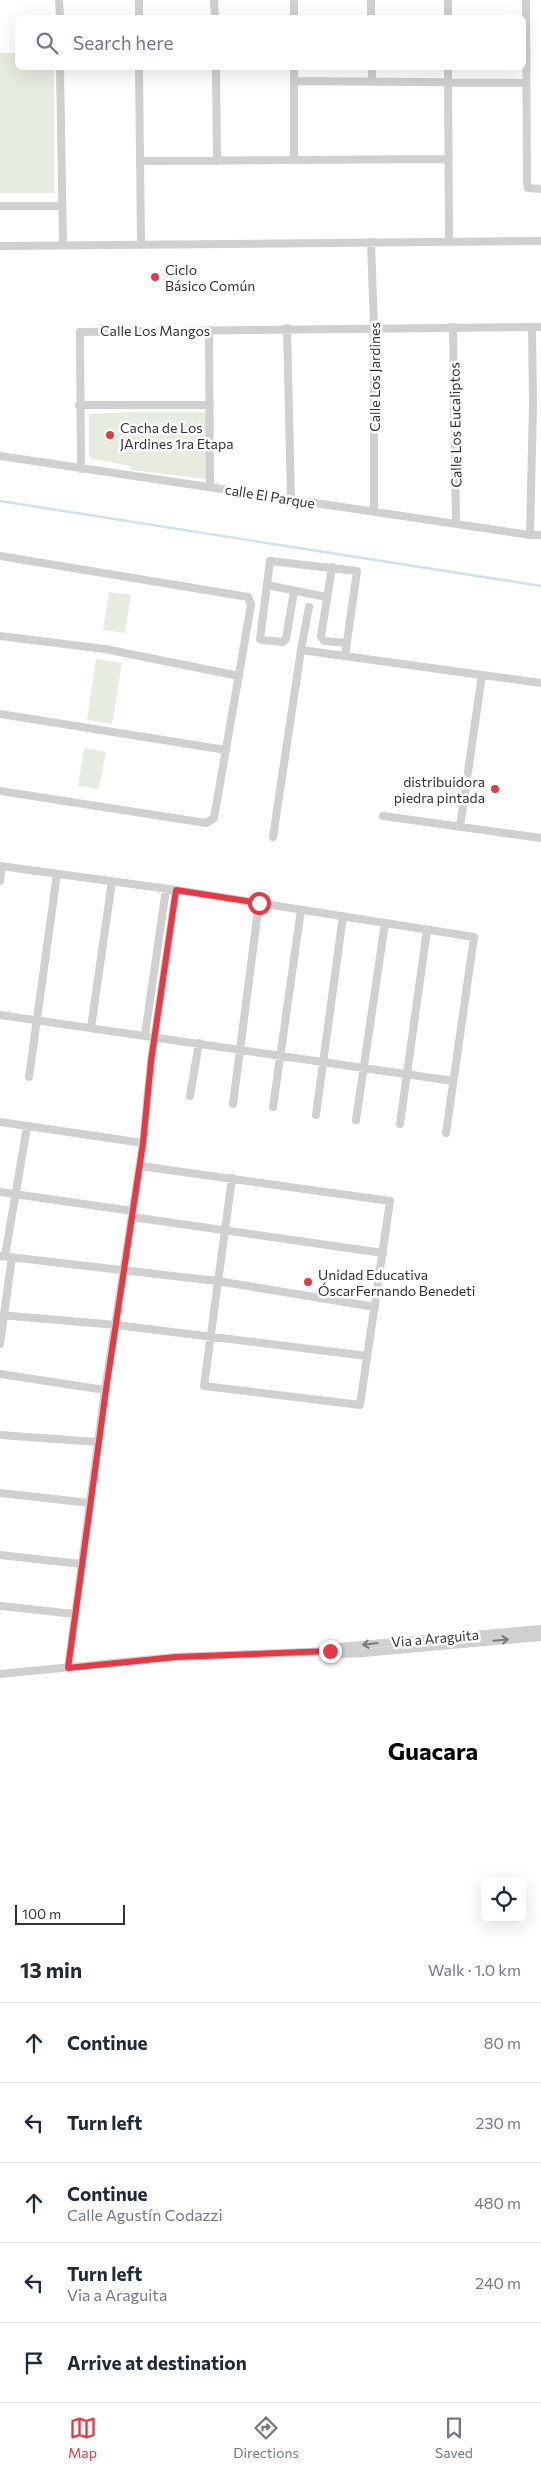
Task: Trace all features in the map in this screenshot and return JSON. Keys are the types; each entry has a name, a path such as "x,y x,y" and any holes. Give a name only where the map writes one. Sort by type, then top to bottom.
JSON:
{"street":[{"path":"59,0 60,15"},
{"path":"139,0 139,15"},
{"path":"214,0 215,15"},
{"path":"294,0 294,15"},
{"path":"371,0 371,15"},
{"path":"448,0 448,15"},
{"path":"526,0 526,15"},
{"path":"60,70 63,245"},
{"path":"139,70 141,244"},
{"path":"216,70 217,161"},
{"path":"294,70 294,160"},
{"path":"372,70 372,82"},
{"path":"448,70 449,242"},
{"path":"525,70 527,184 528,188 541,189"},
{"path":"294,81 525,83"},
{"path":"140,161 448,159"},
{"path":"0,206 62,206"},
{"path":"0,246 541,241"},
{"name":"Calle Los Jardines","path":"371,242 374,512"},
{"path":"371,327 541,327"},
{"name":"Calle Los Mangos","path":"81,469 79,404 80,332 371,327"},
{"name":"Calle Los Eucaliptos","path":"453,327 456,523"},
{"path":"530,535 533,405 532,327"},
{"path":"287,328 290,499"},
{"path":"209,330 210,487"},
{"path":"79,404 210,406"},
{"name":"calle El Parque","path":"0,456 530,535 541,535"},
{"path":"0,556 248,597 251,605 214,818 206,823 0,790"},
{"path":"294,591 286,639 283,642 260,639 269,562 272,560 332,567 354,570 358,573 345,656"},
{"path":"332,567 326,598 322,639 347,643"},
{"path":"267,585 326,598"},
{"path":"273,837 309,607"},
{"path":"0,636 104,649 239,676"},
{"path":"301,650 541,683"},
{"path":"460,827 482,675"},
{"path":"0,714 226,750"},
{"path":"383,816 541,838"},
{"path":"0,881 1,866 176,890 474,937 446,1133"},
{"path":"29,1077 57,874"},
{"path":"90,1028 112,881"},
{"path":"145,1035 166,889"},
{"path":"68,1668 98,1442 140,1166 155,1036 176,890"},
{"path":"233,1104 259,903"},
{"path":"273,1107 301,910"},
{"path":"316,1115 343,916"},
{"path":"356,1120 385,923"},
{"path":"400,1124 427,930"},
{"path":"0,1015 155,1036 452,1081"},
{"path":"190,1096 198,1043"},
{"path":"0,1122 143,1143"},
{"path":"0,1344 6,1256 27,1127"},
{"path":"140,1166 232,1178 390,1201 360,1405 204,1386 223,1231 232,1178"},
{"path":"0,1192 223,1231 383,1253"},
{"path":"6,1256 217,1282 375,1307"},
{"path":"2,1315 116,1325 367,1356"},
{"path":"0,1374 106,1390"},
{"path":"0,1435 98,1442"},
{"path":"0,1493 90,1503"},
{"path":"0,1555 81,1564"},
{"path":"0,1606 75,1614"},
{"name":"Via a Araguita","path":"330,1651 338,1647 391,1641 541,1629"},
{"name":"Via a Araguita","path":"0,1674 176,1657 330,1651 338,1654 364,1653 541,1637"}],"shaded area":[{"path":"0,53 15,53 15,70 54,70 54,193 0,193"},
{"path":"206,412 206,479 131,470 130,466 93,459 89,456 89,414"},
{"path":"109,592 131,595 125,633 103,630"},
{"path":"96,659 122,663 112,724 87,720"},
{"path":"84,748 106,752 99,789 78,786"}],"waterway":[{"path":"0,501 541,586"}],"place":[{"name":"Ciclo Básico Común","path":"155,277"},
{"name":"Cacha de Los JArdines 1ra Etapa","path":"110,435"},
{"name":"distribuidora piedra pintada","path":"495,789"},
{"name":"Unidad Educativa ÓscarFernando Benedeti","path":"308,1282"}],"district":[{"name":"Guacara","path":"433,1750"}],"route":[{"path":"259,903 176,890 151,1061 143,1143 106,1390 68,1668 176,1657 330,1651"}]}
